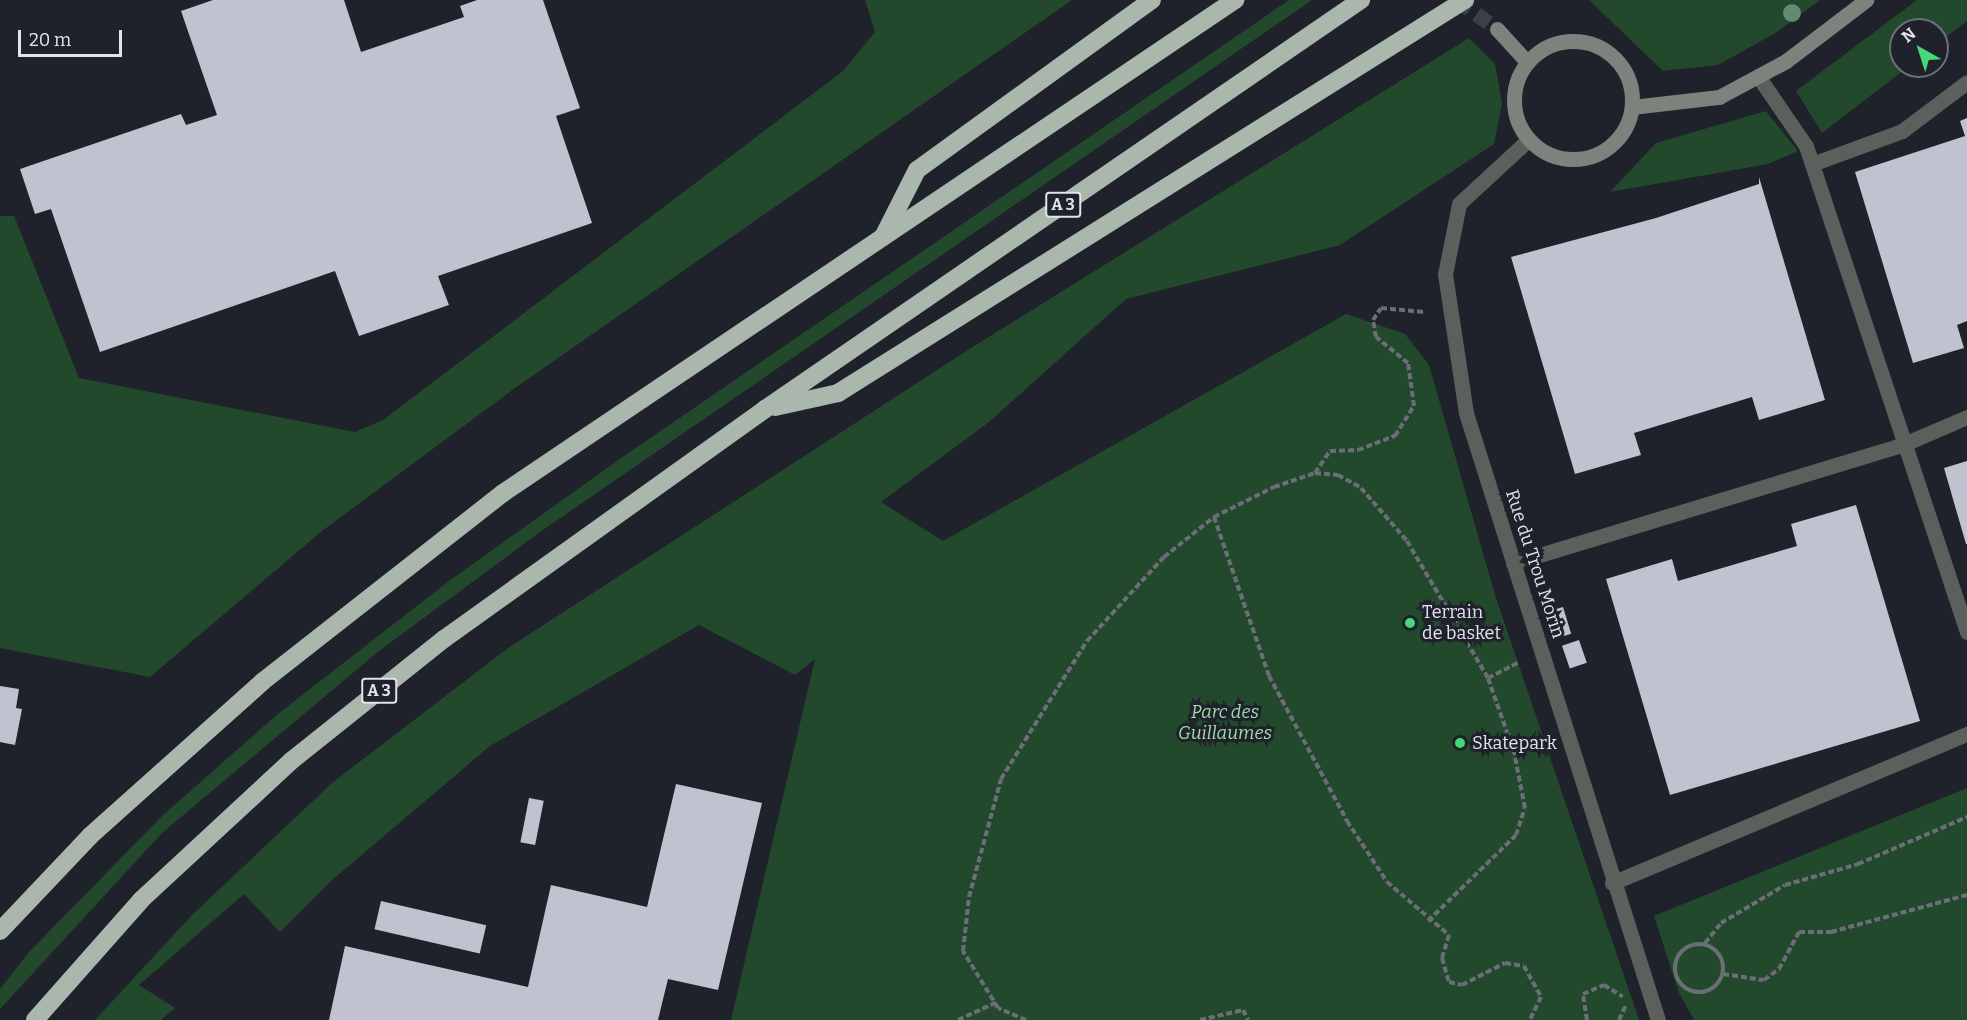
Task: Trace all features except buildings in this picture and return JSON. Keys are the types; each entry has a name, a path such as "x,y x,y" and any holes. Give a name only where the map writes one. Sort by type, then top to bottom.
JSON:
{"highway":[{"path":"882,239 917,170 1152,0"},
{"path":"0,931 90,836 327,628 502,493 1235,0"},
{"name":"A 3","path":"35,1020 141,900 291,761 444,639 765,409 1361,0"},
{"path":"765,409 838,393 1465,0"}],"street":[{"path":"1632,108 1719,97 1758,76 1866,0"},
{"path":"1497,29 1527,62"},
{"path":"1589,42 1622,67 1632,108 1619,138 1591,157 1557,158 1528,140 1514,110 1518,76 1527,62 1555,44 1589,42"},
{"path":"1758,76 1806,146 1967,632"},
{"path":"1812,164 1902,131 1967,82"},
{"name":"Rue du Trou Morin","path":"1528,140 1459,204 1445,274 1466,412 1612,883 1658,1020"},
{"path":"1513,563 1905,444 1967,417"},
{"path":"1612,883 1967,734"}],"path":[{"path":"1315,473 1330,452 1358,450 1395,436 1414,406 1408,363 1376,337 1373,320 1381,308 1425,314 1424,305"},
{"path":"1026,1020 995,1003 963,951 969,897 1001,779 1087,641 1164,557 1214,517 1315,473 1338,475 1361,488 1407,541 1488,678 1514,752 1525,808 1516,835 1428,921"},
{"path":"1214,517 1245,618 1302,744 1387,882 1428,921 1449,935 1442,958 1449,982 1462,985 1505,963 1524,966 1541,997 1530,1020"},
{"path":"1488,678 1542,652"},
{"path":"1705,943 1723,961 1723,974 1705,992 1692,992 1678,980 1675,961 1681,950 1705,943 1720,922 1785,885 1858,864 1967,817"},
{"path":"1723,974 1764,980 1779,969 1799,932 1831,932 1967,896"},
{"path":"1587,1020 1583,994 1592,988 1615,987 1624,998"},
{"path":"1624,998 1647,990"},
{"path":"1619,1020 1624,998"},
{"path":"958,1020 995,1003"},
{"path":"1200,1020 1243,1010 1248,1020"}],"green space":[{"path":"865,0 1072,0 515,388 322,531 150,677 0,648 0,216 14,216 79,378 355,432 383,420 843,71 875,32"},
{"path":"1289,0 1312,0 540,532 379,651 162,833 0,1009 0,989 29,952 163,815 279,713 449,581 624,456"},
{"path":"1589,0 1820,0 1777,32 1718,65 1663,71"},
{"path":"1917,0 1967,0 1967,21 1949,35 1949,18 1893,18"},
{"path":"1889,21 1889,78 1893,78 1822,133 1796,91"},
{"name":"Parc des Guillaumes","path":"1469,38 1495,64 1502,103 1494,144 1340,245 1126,299 989,422 881,502 943,541 1346,314 1405,334 1429,365 1495,595 1639,1020 731,1020 815,659 795,675 699,625 490,746 331,881 280,932 244,894 139,985 175,1008 161,1020 95,1020 192,915 332,783 508,648 971,348"},
{"path":"1766,111 1798,151 1768,164 1610,192 1656,143"},
{"path":"1967,788 1967,1020 1694,1020 1679,993 1654,916"}],"tunnel":[{"path":"1458,0 1497,29"}],"place":[{"name":"Terrain de basket","path":"1410,623"},
{"name":"Skatepark","path":"1460,743"}]}
